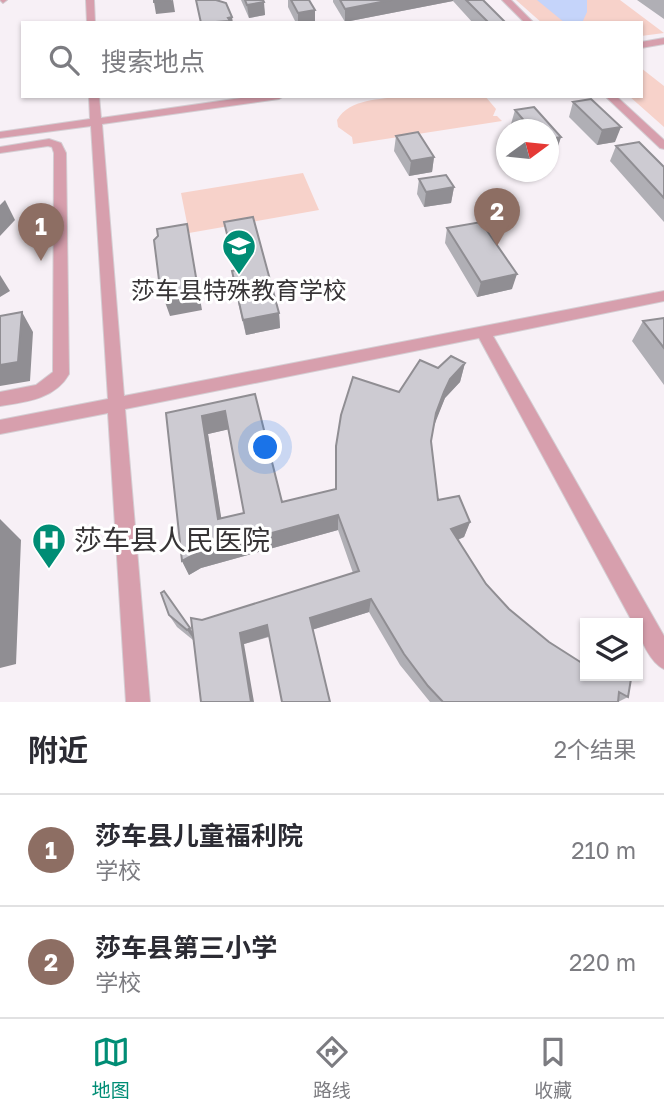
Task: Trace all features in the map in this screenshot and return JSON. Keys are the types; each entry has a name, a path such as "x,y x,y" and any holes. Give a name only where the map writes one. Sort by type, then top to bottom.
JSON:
{"street":[{"path":"90,0 91,21"},
{"path":"506,0 528,21"},
{"path":"643,45 664,41"},
{"path":"94,98 138,702"},
{"path":"0,135 265,98"},
{"path":"612,98 664,146"},
{"path":"0,150 49,142 57,145 60,153 61,360 61,374 54,384 41,392 0,399"},
{"path":"0,427 664,296"},
{"path":"483,332 664,658"}],"shaded area":[{"path":"516,0 620,0 664,33 643,36 643,21 540,21"},
{"path":"643,70 664,86 664,127 631,98 643,98"},
{"path":"388,98 487,98 496,109 493,116 500,119 496,119 496,122 353,144 352,137 338,127 337,120 358,104"},
{"path":"303,173 319,210 189,233 181,193"}],"water":[{"path":"537,0 587,0 587,12 583,21 563,21"}],"building":[{"path":"196,0 226,3 232,17 228,18 230,21 201,21"},
{"path":"245,0 263,0 264,2 247,5"},
{"path":"291,0 309,0 315,10 298,13"},
{"path":"340,0 391,0 345,9"},
{"path":"466,0 483,0 504,21 487,21"},
{"path":"591,99 621,127 602,130 573,102"},
{"path":"534,107 545,119 523,119 515,110"},
{"path":"418,132 434,157 411,161 396,136"},
{"path":"639,142 664,167 664,198 616,146"},
{"path":"446,175 454,187 426,192 419,179"},
{"path":"253,217 279,313 243,320 232,271 236,270 224,222"},
{"path":"481,222 517,274 481,282 447,228"},
{"path":"187,224 199,295 166,301 164,288 160,288 154,240 158,236 157,229"},
{"path":"22,312 18,362 0,365 0,316"},
{"path":"664,318 664,348 643,321"},
{"path":"451,356 465,363 450,379 444,392 436,413 431,441 438,500 459,496 470,522 451,529 486,584 509,609 549,642 580,662 580,681 631,681 628,697 619,692 618,702 443,702 404,654 371,599 310,618 330,702 282,702 267,625 240,633 251,702 201,702 191,618 202,620 359,571 338,515 195,554 182,561 166,413 255,394 282,502 336,489 336,446 341,415 353,377 399,392 420,360 438,368","holes":["225,411 244,513 218,519 202,416"]},
{"path":"164,591 190,628 187,630 169,615 161,593"}],"place":[{"name":"莎车县第三小学","path":"497,246"},
{"name":"莎车县儿童福利院","path":"41,261"},
{"name":"莎车县特殊教育学校","path":"239,276"},
{"name":"莎车县人民医院","path":"49,570"}]}
